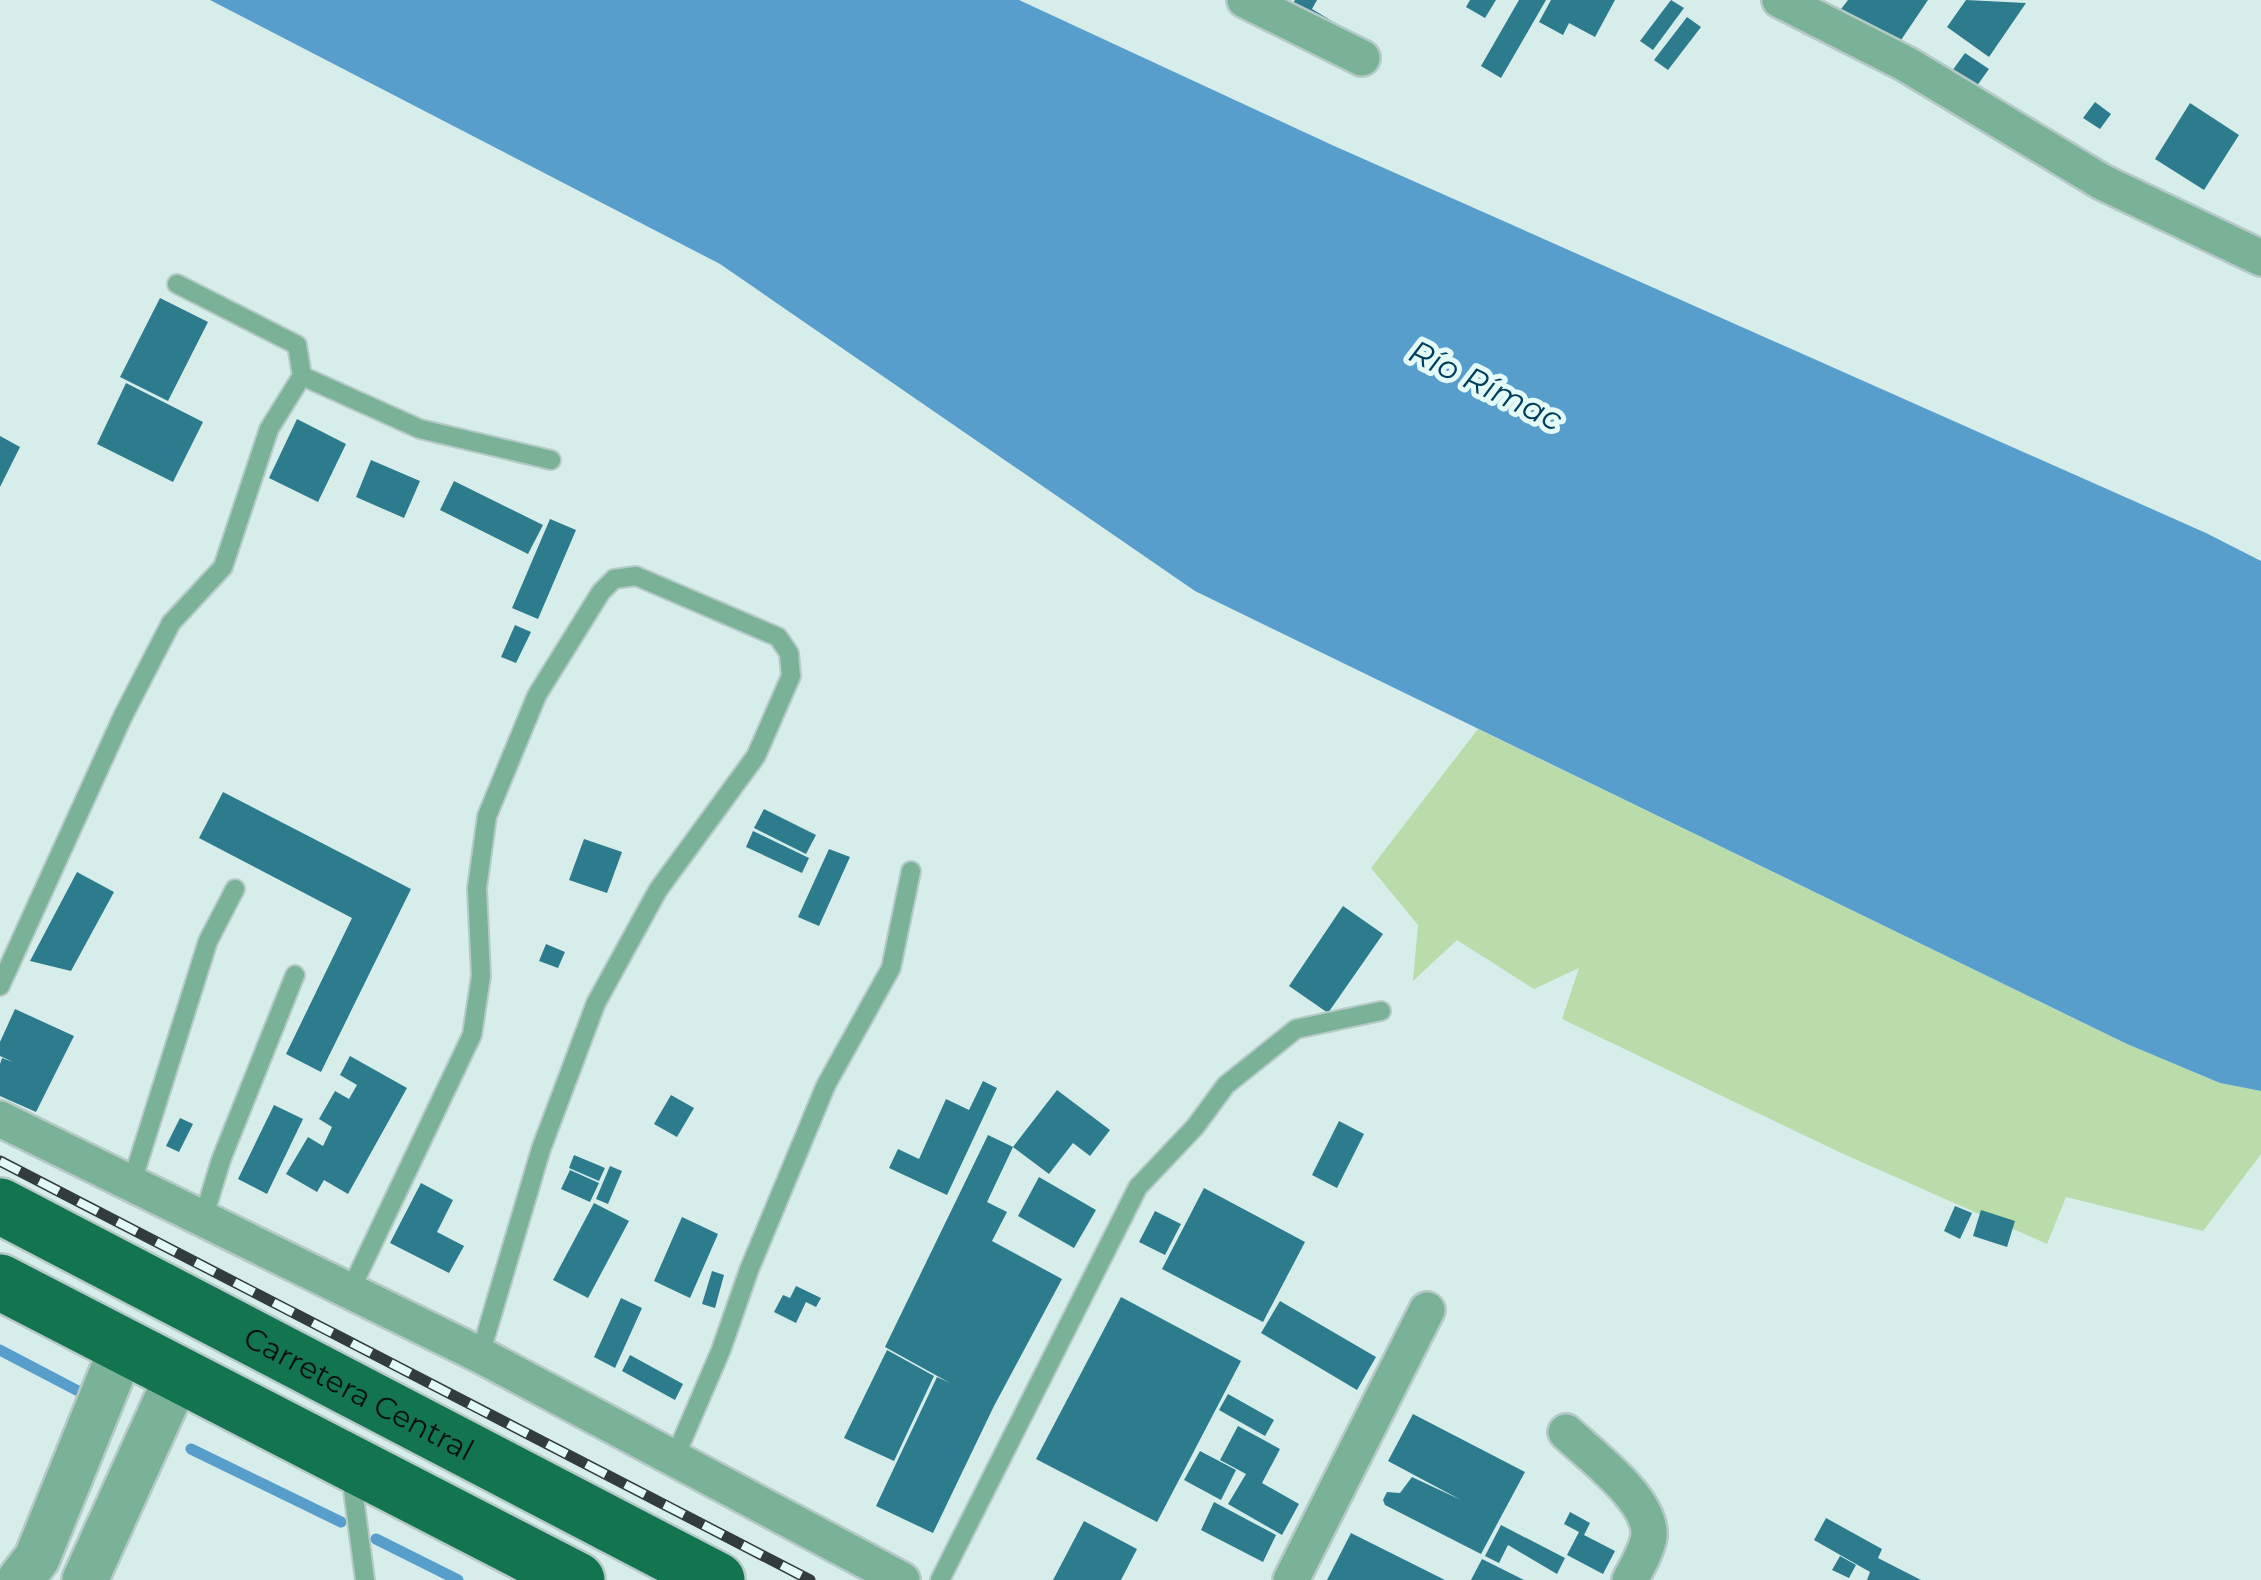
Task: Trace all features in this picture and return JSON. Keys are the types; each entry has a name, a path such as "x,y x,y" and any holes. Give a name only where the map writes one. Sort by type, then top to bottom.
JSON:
{"highway":[{"name":"Carretera Central","path":"0,1206 716,1580"},
{"path":"0,1282 577,1580"}],"street":[{"path":"1246,0 1362,58"},
{"path":"1780,0 1906,64 2102,182 2261,258"},
{"path":"0,1119 480,1355 902,1580"},
{"path":"1291,1580 1427,1310"},
{"path":"20,1580 36,1558 123,1346"},
{"path":"85,1580 179,1373"},
{"path":"1566,1432 1631,1494 1646,1515 1649,1537 1630,1580"}],"lane":[{"path":"0,986 122,716 170,624 223,567 269,428 302,376 298,345 177,284"},
{"path":"302,376 420,429 551,460"},
{"path":"350,1291 472,1036 481,976 477,888 487,816 537,694 602,592 614,579 636,576 778,637 789,653 791,676 756,756 658,890 596,1003 541,1149 480,1355"},
{"path":"675,1457 826,1085 891,968 911,870"},
{"path":"131,1185 208,941 234,889"},
{"path":"203,1219 221,1160 295,974"},
{"path":"940,1580 1138,1187 1195,1127 1226,1085 1296,1029 1380,1012"},
{"path":"350,1464 365,1580"}],"green space":[{"path":"1478,729 2127,1044 2220,1083 2261,1091 2261,1154 2203,1231 2066,1197 2047,1244 1839,1152 1562,1019 1579,968 1534,989 1457,940 1413,981 1418,925 1371,868"}],"water":[{"name":"Río Rímac","path":"210,0 1019,0 1332,145 2206,533 2261,561 2261,1091 2220,1083 2127,1044 1195,591 720,264"}],"building":[{"path":"1295,0 1317,0 1312,9 1332,21 1322,37 1286,15"},
{"path":"1470,0 1496,0 1485,18 1466,7"},
{"path":"1519,0 1546,0 1501,78 1481,66"},
{"path":"1551,0 1615,0 1595,37 1569,23 1563,35 1539,22"},
{"path":"1671,0 1684,8 1653,50 1640,41"},
{"path":"1848,0 1928,0 1897,46 1838,13"},
{"path":"1966,0 2026,3 1989,57 1947,27"},
{"path":"1687,17 1701,27 1668,70 1654,60"},
{"path":"1965,53 1989,69 1976,87 1952,71"},
{"path":"2095,102 2111,114 2100,129 2083,118"},
{"path":"2190,103 2239,135 2204,190 2155,159"},
{"path":"160,298 208,322 168,401 120,377"},
{"path":"126,383 203,422 173,482 97,444"},
{"path":"297,419 346,444 318,502 269,478"},
{"path":"0,436 20,447 0,487"},
{"path":"371,460 420,481 404,518 356,497"},
{"path":"454,481 543,525 528,554 440,510"},
{"path":"550,519 576,530 538,619 512,608"},
{"path":"515,625 531,632 516,663 501,657"},
{"path":"223,792 411,889 321,1072 286,1054 352,918 199,838"},
{"path":"764,809 816,835 806,854 754,828"},
{"path":"753,831 809,858 802,873 746,847"},
{"path":"584,839 622,852 607,893 569,880"},
{"path":"829,849 850,857 819,926 798,917"},
{"path":"77,872 114,892 71,971 30,961"},
{"path":"1343,906 1383,934 1328,1013 1289,986"},
{"path":"546,944 565,952 558,968 539,961"},
{"path":"15,1009 74,1036 36,1112 0,1096 2,1058 13,1062 0,1056 0,1042"},
{"path":"350,1056 407,1088 348,1194 324,1180 317,1192 286,1174 308,1137 323,1146 332,1127 319,1119 335,1091 349,1099 357,1085 340,1075"},
{"path":"983,1081 997,1088 947,1195 889,1168 898,1149 919,1159 946,1099 969,1110"},
{"path":"1057,1090 1110,1130 1090,1156 1073,1143 1049,1174 1013,1147"},
{"path":"671,1095 694,1108 677,1137 654,1124"},
{"path":"274,1105 303,1119 267,1194 238,1179"},
{"path":"180,1118 193,1124 179,1152 166,1146"},
{"path":"1339,1121 1364,1134 1337,1188 1312,1175"},
{"path":"988,1135 1013,1147 987,1202 1007,1212 992,1241 1062,1279 994,1406 933,1533 876,1506 937,1377 950,1383 885,1347"},
{"path":"574,1155 605,1168 599,1181 569,1168"},
{"path":"610,1166 622,1171 608,1204 596,1199"},
{"path":"570,1170 599,1183 590,1202 561,1189"},
{"path":"1039,1177 1096,1210 1074,1248 1018,1216"},
{"path":"421,1183 453,1200 437,1232 464,1246 449,1273 390,1243"},
{"path":"1204,1188 1305,1242 1263,1322 1162,1269"},
{"path":"594,1203 629,1221 588,1298 553,1280"},
{"path":"1955,1206 1972,1213 1960,1239 1944,1231"},
{"path":"1981,1210 2015,1221 2007,1247 1973,1236"},
{"path":"1155,1211 1181,1224 1165,1255 1139,1242"},
{"path":"682,1217 718,1234 690,1298 654,1281"},
{"path":"712,1271 724,1275 715,1308 702,1304"},
{"path":"796,1286 821,1298 816,1307 806,1302 796,1323 774,1312 783,1295 790,1298"},
{"path":"1121,1297 1241,1361 1157,1522 1036,1459"},
{"path":"621,1298 642,1308 615,1368 594,1357"},
{"path":"1280,1301 1376,1357 1357,1390 1261,1333"},
{"path":"887,1350 934,1376 894,1461 844,1438"},
{"path":"630,1355 683,1384 675,1400 622,1371"},
{"path":"1228,1394 1274,1420 1265,1436 1219,1410"},
{"path":"1413,1414 1525,1472 1481,1554 1385,1505 1387,1492 1400,1493 1412,1477 1461,1500 1388,1461"},
{"path":"1238,1426 1280,1449 1262,1483 1299,1504 1282,1535 1228,1504 1246,1474 1220,1460"},
{"path":"1200,1451 1236,1470 1221,1500 1184,1480"},
{"path":"1214,1502 1276,1535 1263,1562 1201,1530"},
{"path":"1570,1512 1590,1523 1584,1535 1615,1551 1603,1574 1567,1555 1579,1532 1564,1524"},
{"path":"1826,1518 1882,1549 1878,1558 1921,1580 1867,1580 1870,1572 1814,1540"},
{"path":"1084,1521 1137,1549 1121,1580 1053,1580"},
{"path":"1501,1525 1565,1558 1557,1574 1508,1545 1499,1563 1485,1556"},
{"path":"1351,1533 1445,1580 1327,1580"},
{"path":"1840,1556 1856,1565 1849,1578 1832,1570"},
{"path":"1482,1559 1524,1580 1471,1580"}],"waterway":[{"path":"0,1350 82,1393"},
{"path":"191,1449 341,1522"},
{"path":"376,1539 458,1580"}],"railway":[{"path":"0,1161 810,1580"}]}
